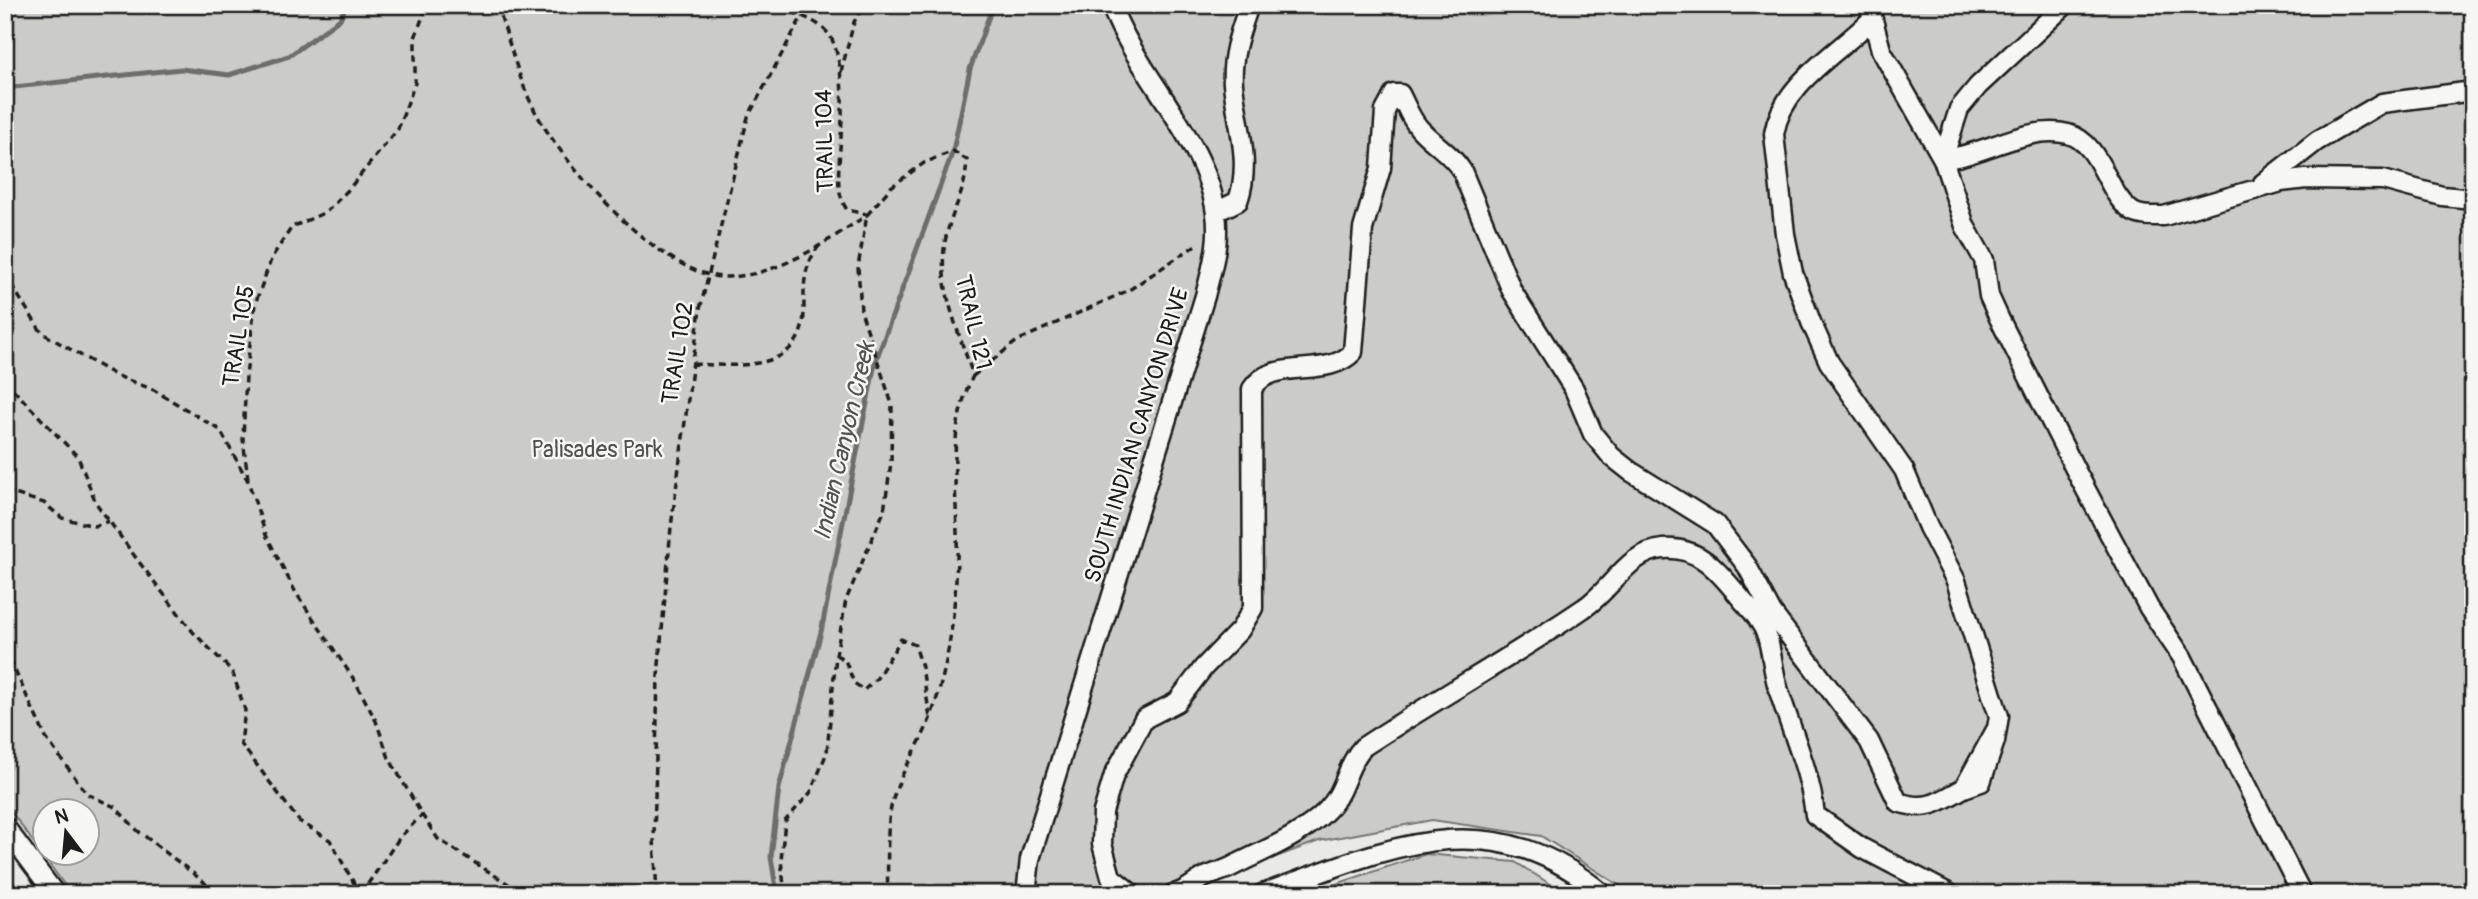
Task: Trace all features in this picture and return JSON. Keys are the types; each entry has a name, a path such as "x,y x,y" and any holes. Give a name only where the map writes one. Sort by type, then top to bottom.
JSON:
{"street":[{"name":"SOUTH INDIAN CANYON DRIVE","path":"1026,894 1030,859 1205,296 1217,232 1216,212 1204,171 1137,57 1111,5"},
{"path":"1216,212 1238,201 1245,182 1245,152 1233,83 1234,51 1249,5"},
{"path":"1943,159 1959,109 1978,86 2065,5"},
{"path":"1870,12 1881,50 1943,159 1965,226 1984,260 1989,296 1999,318 2149,608 2182,657 2302,894"},
{"path":"1132,894 1111,877 1102,844 1103,812 1114,775 1144,719 1177,702 1204,667 1248,620 1253,608 1255,553 1251,479 1252,388 1257,380 1269,373 1333,363 1346,359 1353,352 1363,229 1381,168 1385,111 1398,101 1419,127 1454,158 1462,171 1512,291 1574,389 1593,433 1611,456 1630,471 1715,524 1747,566 1772,613 1869,741 1898,802 1915,808 1934,805 1981,782 1999,716 1956,581 1928,527 1904,470 1829,362 1793,273 1785,234 1774,134 1777,117 1786,101 1808,77 1848,44 1870,12"},
{"path":"2255,189 2318,141 2382,103 2473,91"},
{"path":"1943,159 1977,154 2045,133 2070,134 2083,143 2133,212 2148,216 2164,216 2293,180 2383,180 2442,195 2473,199"},
{"path":"1173,894 1184,892 1202,878 1283,841 1326,812 1340,795 1350,773 1351,759 1363,747 1586,607 1630,563 1648,552 1664,548 1685,550 1705,560 1726,577 1760,620 1767,638 1777,687 1812,784 1815,815 1862,848 1950,894"},
{"path":"5,827 55,894"},
{"path":"1262,894 1401,846 1438,838 1506,843 1559,864 1603,894"}],"path":[{"name":"TRAIL 105","path":"248,481 243,439 246,376 256,304 272,257 292,227 326,212 398,129 415,83 415,38 427,5"},
{"path":"497,5 535,111 570,162 615,213 664,254 708,276 730,277 761,272 793,260 867,215"},
{"name":"TRAIL 104","path":"768,5 802,16 830,36 840,74 842,125 839,196 848,210 867,215"},
{"name":"TRAIL 102","path":"657,894 654,839 658,676 671,527 692,364 708,276 748,117 808,5"},
{"path":"840,74 854,22 864,5"},
{"name":"TRAIL 121","path":"867,215 891,187 924,163 953,151 967,160 962,198 947,234 944,278 950,312 973,376 965,392 954,438 957,558 948,663 930,720 922,732 892,803 887,894"},
{"path":"785,894 781,860 785,821 811,792 827,752 836,655 846,600 884,511 891,463 892,404 861,311 858,267 867,215"},
{"path":"973,376 1017,341 1129,290 1217,232"},
{"path":"692,364 738,367 769,360 790,350 802,332 803,281 809,259 821,244"},
{"path":"5,275 42,333 115,375 154,390 220,430 248,481 266,535 296,593 355,681 376,721 389,758 422,815 438,839 524,894"},
{"path":"5,381 78,457 96,503 193,632 232,671 245,710 241,744 299,821 330,840 360,894 400,836 422,815"},
{"path":"5,491 44,503 62,518 94,526 110,521"},
{"path":"836,655 845,660 854,683 864,691 877,678 901,639 915,645 922,667 930,720"},
{"path":"5,649 46,738 87,794 116,807 138,831 214,894"},
{"path":"1467,894 1493,888 1503,894"}],"green space":[{"name":"Palisades Park","path":"5,5 2473,5 2473,894 1633,894 1541,836 1432,820 1319,841 1176,894 71,894 51,867 102,867 102,797 32,797 32,840 5,803"},
{"path":"1426,854 1515,862 1566,894 1287,894 1324,888"}],"waterway":[{"path":"5,88 181,69 229,75 289,56 340,19 346,5"},
{"name":"Indian Canyon Creek","path":"777,894 771,857 779,788 821,632 875,363 953,151 970,69 993,5"}]}
